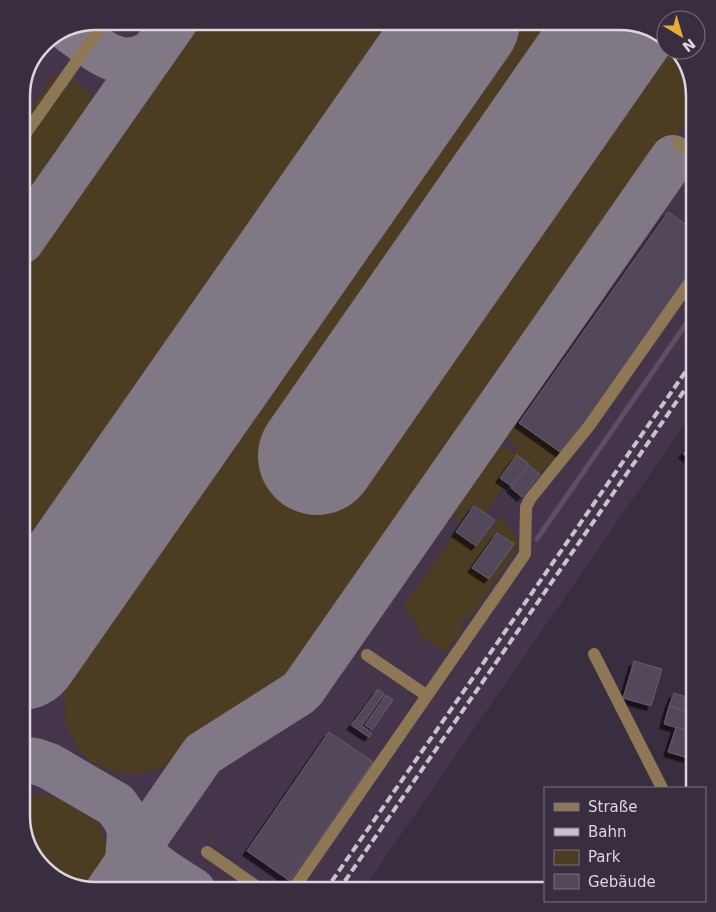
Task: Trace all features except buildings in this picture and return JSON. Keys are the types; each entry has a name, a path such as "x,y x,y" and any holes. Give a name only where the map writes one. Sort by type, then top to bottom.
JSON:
{"street":[{"path":"30,127 99,30"},
{"path":"678,142 686,148"},
{"path":"298,882 525,554 526,507 530,499 589,426 686,288"},
{"path":"594,654 661,787"},
{"path":"367,655 426,696"},
{"path":"207,852 250,882"}],"shaded area":[{"path":"96,30 625,30 641,33 656,41 656,60 676,60 684,79 686,96 686,422 368,882 96,882 70,877 49,863 41,853 33,837 30,816 30,91 37,67 52,46 75,33"}],"green space":[{"path":"197,30 390,30 30,546 30,253 81,182 126,131"},
{"path":"519,30 625,30 641,33 656,41 656,60 676,60 684,79 686,122 291,684 187,754 156,770 134,774 114,772 91,762 75,744 65,720 64,695 78,663"},
{"path":"56,73 59,76 30,116 30,109"},
{"path":"71,80 89,92 96,112 30,205 30,137"},
{"path":"516,422 560,452 554,461 540,474 517,456 500,477 502,479 501,482 505,485 485,513 472,504 458,524 453,513 463,500 461,498 500,444 514,453 518,447 505,437"},
{"path":"503,518 519,543 516,551 468,620 464,618 459,623 464,627 445,653 418,634 417,621 404,609 406,602 456,532 476,546 491,525 495,536 472,568 489,579 513,544 497,533 493,522"},
{"path":"43,795 64,799 84,808 94,818 102,831 107,845 106,859 96,882 70,877 49,863 41,853 33,837 30,796"}],"waterway":[{"path":"537,539 686,324"}],"taxiway":[{"path":"30,228 169,30"},
{"path":"74,33 100,51 120,60 130,61 153,52"},
{"path":"114,882 203,754 303,689 673,158"},
{"path":"30,624 49,612"},
{"path":"30,760 49,766 116,805 127,821 130,833 128,863"},
{"path":"130,833 134,843 148,859 180,882"}],"runway":[{"path":"30,638 455,30"},
{"path":"317,456 614,30"}],"railway":[{"path":"331,882 686,371"},
{"path":"344,882 686,388"}]}
